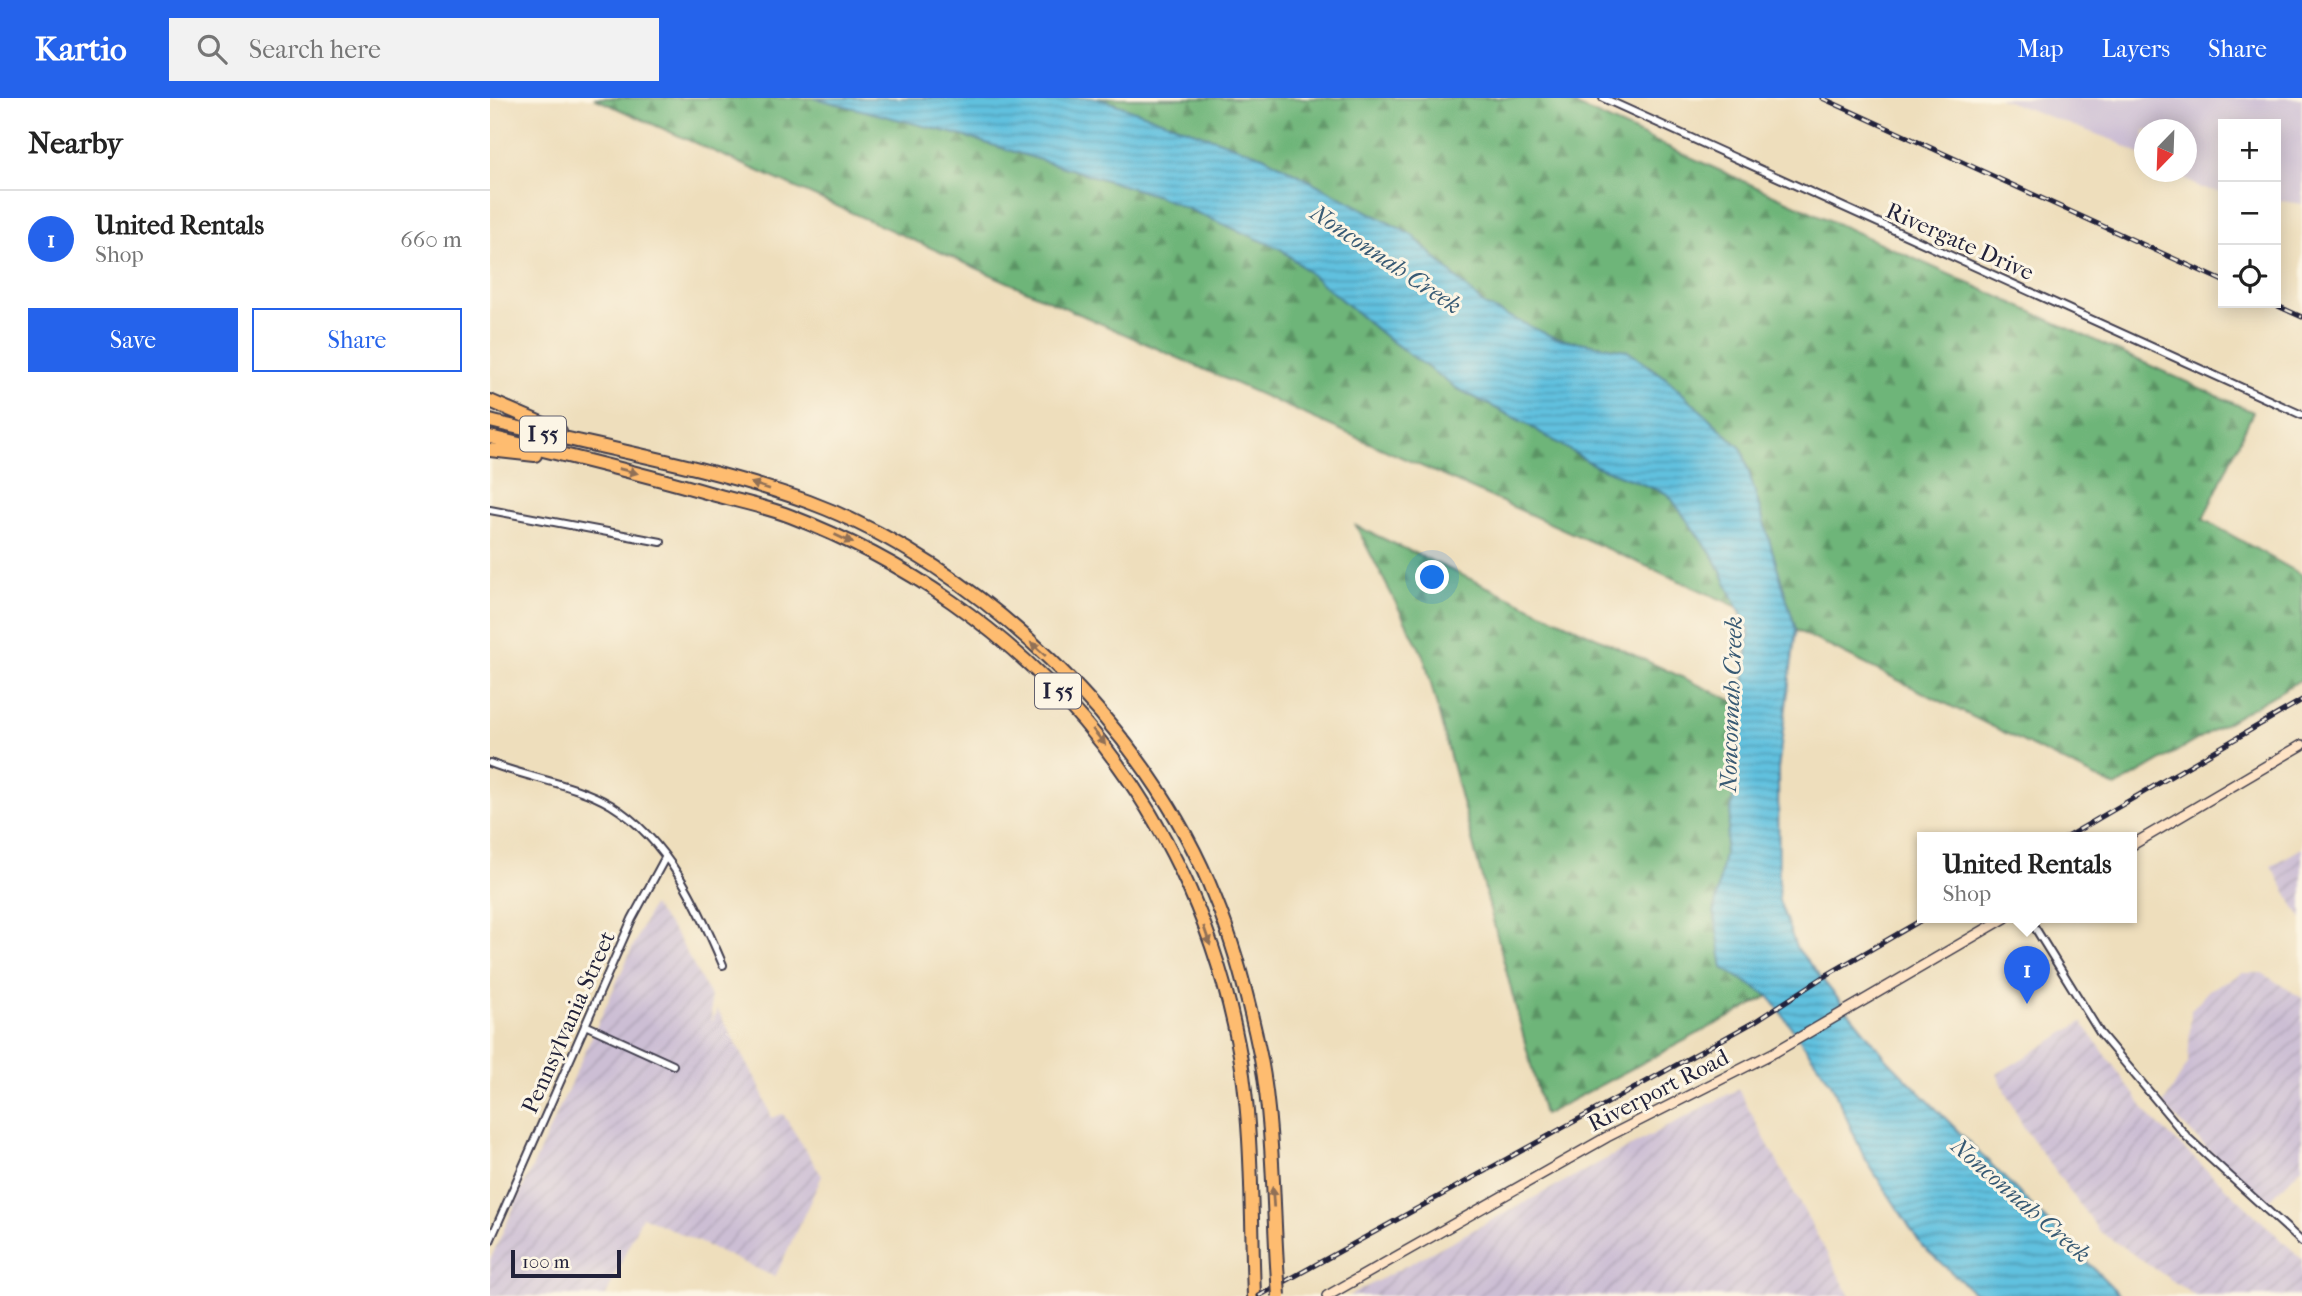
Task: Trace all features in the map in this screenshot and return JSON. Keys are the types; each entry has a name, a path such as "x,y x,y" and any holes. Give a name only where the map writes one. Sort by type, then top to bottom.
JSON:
{"highway":[{"path":"490,401 596,446"},
{"name":"I 55","path":"490,421 724,474 812,503 890,541 965,587 1046,655 1094,702 1173,814 1215,896 1240,971 1262,1062 1279,1296"},
{"name":"I 55","path":"490,437 590,461 786,515 879,555 953,601 1013,647 1075,708 1118,761 1159,827 1193,897 1221,976 1238,1046 1245,1107 1254,1296"},
{"path":"490,450 590,461"}],"main road":[{"path":"2137,842 2302,745"},
{"name":"Riverport Road","path":"1327,1296 1607,1137 1775,1052 1996,923"}],"street":[{"name":"Rivergate Drive","path":"1603,98 2302,415"},
{"path":"490,510 661,542"},
{"path":"490,763 609,804 635,822 666,858 699,910 723,965"},
{"name":"Pennsylvania Street","path":"490,1241 632,919 666,858"},
{"path":"2032,923 2100,1033 2181,1130 2302,1242"},
{"path":"585,1025 673,1065"}],"shaded area":[{"path":"1998,98 2302,98 2302,204 2281,201 2281,119 2218,119 2218,191 2203,189 2190,182 2197,182 2197,119 2134,119 2134,151 2115,141"},
{"path":"2302,848 2302,919 2271,866"},
{"path":"652,905 678,937 710,996 712,1022 717,1009 758,1083 772,1118 783,1114 822,1176 775,1277 642,1216 606,1296 490,1296 490,1260"},
{"path":"2243,973 2262,973 2302,998 2302,1167 2265,1205 2163,1105 2188,1063 2191,1010 2209,990"},
{"path":"2082,1022 2151,1118 2302,1259 2302,1296 2195,1296 2099,1231 2024,1128 1997,1074"},
{"path":"1738,1089 1850,1296 1349,1296"}],"green space":[{"path":"594,98 814,98 831,101 963,136 1158,196 1281,249 1383,335 1456,388 1523,422 1596,466 1668,494 1715,559 1738,607"},
{"path":"1095,98 1560,98 2253,412 2203,519 2302,575 2302,679 2115,787 1796,630 1742,449 1667,379 1626,350 1555,338 1484,305 1412,235 1263,156"},
{"path":"1356,526 1742,705 1723,968 1769,996 1544,1115 1424,657"}],"water":[{"name":"Nonconnah Creek","path":"814,98 1095,98 1107,101 1263,156 1412,235 1484,305 1555,338 1626,350 1667,379 1742,449 1796,630 1778,769 1779,900 1796,947 1887,1059 2121,1296 1978,1296 1922,1246 1864,1157 1831,1083 1769,996 1723,968 1714,912 1733,800 1749,631 1715,559 1668,494 1596,466 1523,422 1456,388 1383,335 1281,249 1158,196 963,136"}],"railway":[{"path":"1822,98 2218,279"},
{"path":"2281,308 2302,317"},
{"path":"2075,832 2302,700"},
{"path":"1259,1296 1754,1022 1825,976 1917,923"}],"place":[{"name":"United Rentals","path":"2027,1004"}]}
